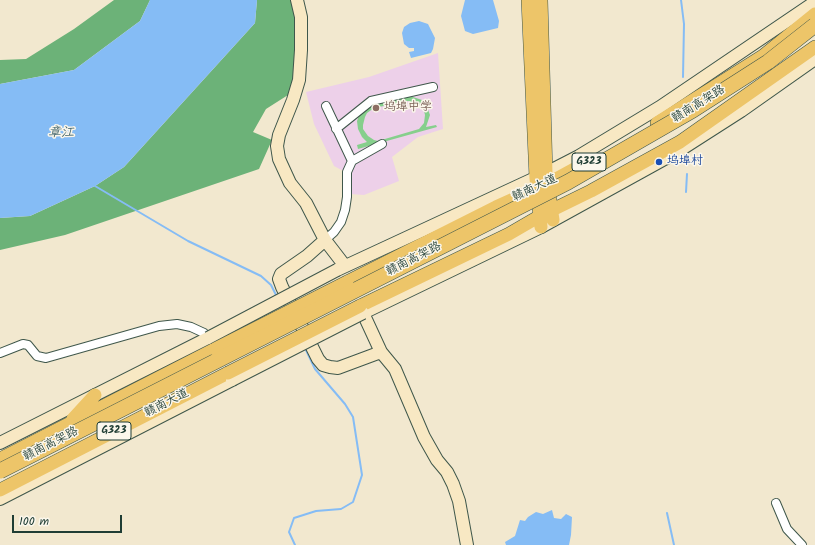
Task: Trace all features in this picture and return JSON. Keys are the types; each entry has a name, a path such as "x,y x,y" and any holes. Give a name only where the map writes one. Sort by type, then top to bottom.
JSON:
{"highway":[{"name":"赣南高架路","path":"0,472 568,182 693,110 768,62 815,25"},
{"name":"赣南高架路","path":"0,481 266,344 496,230 654,144 774,68 815,36"}],"main road":[{"path":"528,0 542,181 553,215"},
{"path":"540,221 542,181 542,0"},
{"name":"赣南大道","path":"68,425 496,207 542,181 579,167 659,122 763,56 815,14"},
{"name":"G323","path":"362,309 508,234 553,215 591,191 680,142 815,46"},
{"path":"579,167 591,191"},
{"path":"496,207 508,234"},
{"name":"赣南大道","path":"0,490 139,418 230,377 362,309"},
{"path":"68,425 95,395"},
{"path":"139,418 196,399"},
{"name":"G323","path":"0,459 68,425"}],"street":[{"path":"297,0 301,17 302,50 299,80 279,135 277,146 279,159 290,184 306,203 341,268"},
{"path":"0,443 208,338 341,268 542,181 579,156 660,107 815,2"},
{"path":"553,215 677,152 741,111 815,60"},
{"path":"336,129 371,101 433,87"},
{"path":"326,106 352,161"},
{"path":"381,352 338,368 323,365 318,359 304,333 279,279 285,270 307,256 334,232 343,216 347,197 347,172 352,161 382,144"},
{"path":"467,545 459,501 453,484 424,437 395,369 381,352 362,309 540,221"},
{"path":"0,353 23,344 28,345 37,356 46,358 159,326 177,324 191,327 204,333 208,338"},
{"path":"0,499 196,399 230,377"},
{"path":"776,504 787,529 802,545"}],"shaded area":[{"name":"坞埠中学","path":"438,53 443,129 418,137 392,157 399,181 364,195 350,194 349,174 334,166 314,124 306,92 369,77"}],"green space":[{"path":"114,0 150,0 140,21 74,70 0,84 0,60 26,59 74,29"},
{"path":"257,0 294,0 297,14 297,68 288,95 266,109 253,132 272,140 259,169 65,235 0,250 0,218 30,216 95,186 124,167 255,23"},
{"path":"410,96 422,100 430,115 426,127 436,125 437,127 358,149 357,145 367,142 362,137 358,129 357,121 360,113 369,104","holes":["408,101 419,104 425,115 424,123 419,129 378,141 368,136 363,129 367,113 374,108"]}],"water":[{"name":"章江","path":"150,0 257,0 255,23 124,167 95,186 30,216 0,218 0,84 74,70 140,21"},
{"path":"465,0 493,0 499,21 498,28 473,34 465,31 461,16"},
{"path":"419,21 428,24 435,38 433,49 431,53 411,58 409,52 414,51 414,48 409,48 404,44 402,33 404,27 410,23"},
{"path":"552,510 554,518 561,519 566,514 572,517 569,545 506,545 505,542 515,536 520,520 525,521 536,512 543,514"}],"waterway":[{"path":"681,0 684,24 683,77"},
{"path":"686,192 687,174"},
{"path":"94,185 188,241 261,276 271,285 277,297"},
{"path":"295,545 289,532 294,518 316,511 341,509 353,502 362,475 353,417 345,404 315,369 305,348"},
{"path":"667,513 674,545"}],"place":[{"name":"坞埠中学","path":"376,108"},
{"name":"坞埠村","path":"659,162"}]}
